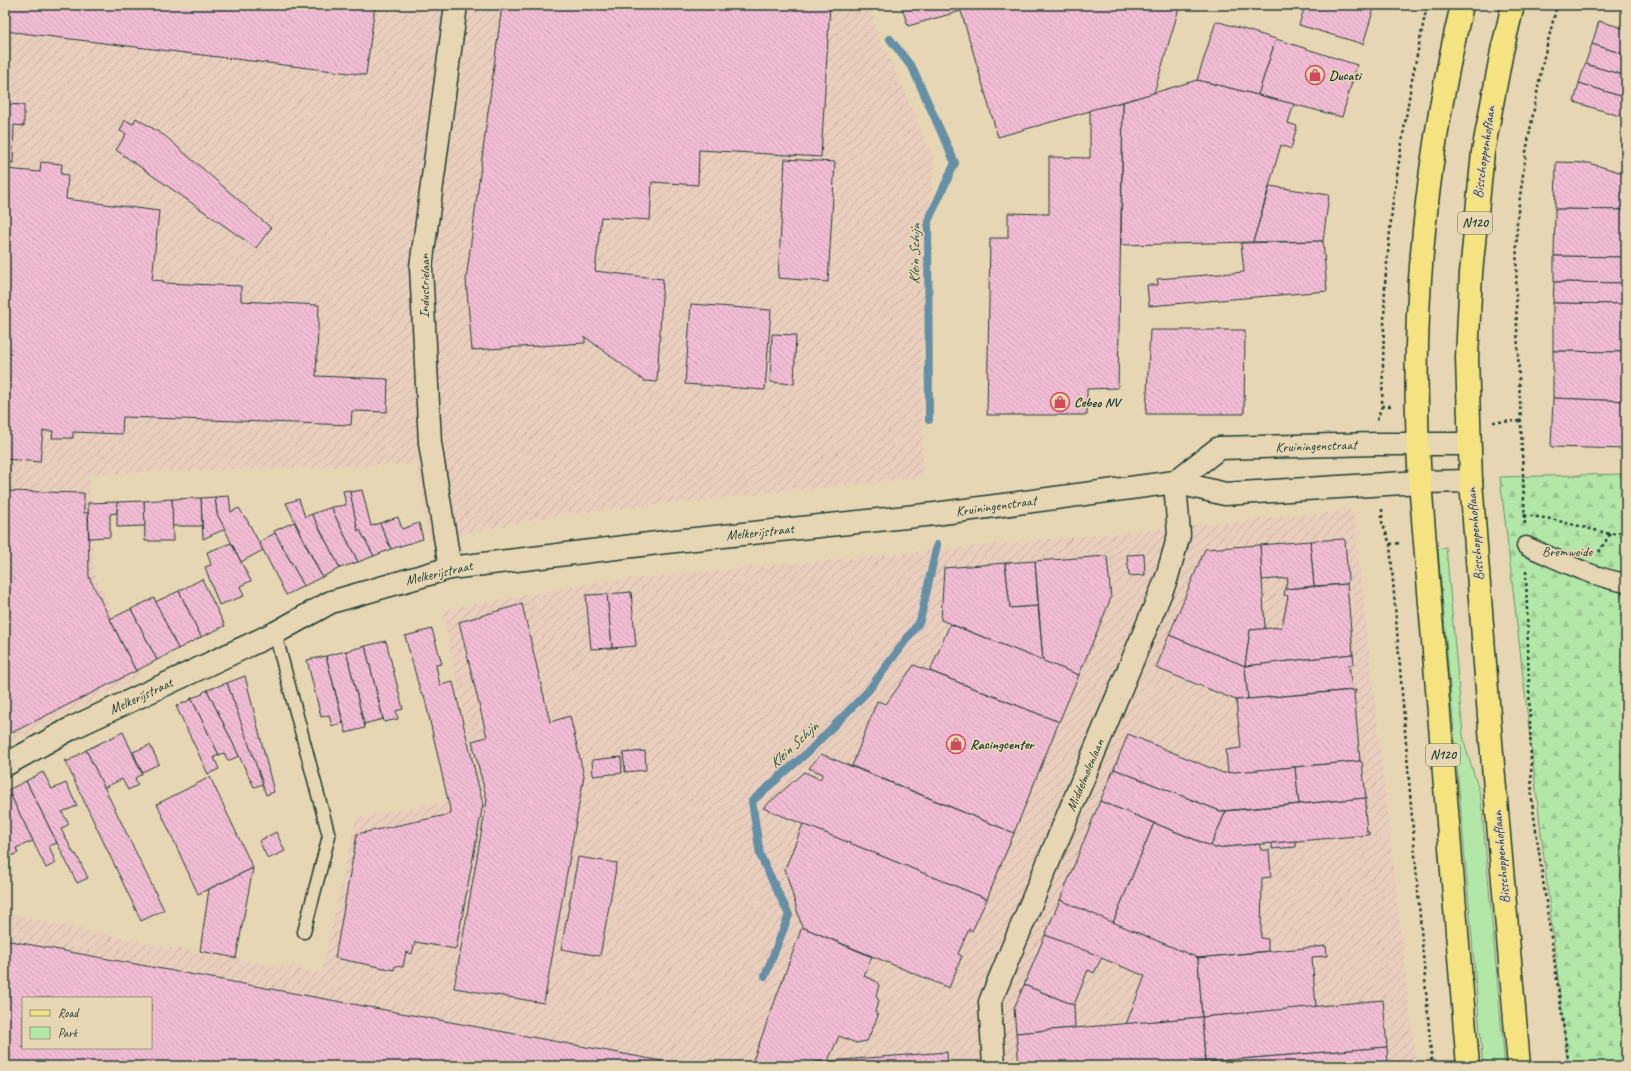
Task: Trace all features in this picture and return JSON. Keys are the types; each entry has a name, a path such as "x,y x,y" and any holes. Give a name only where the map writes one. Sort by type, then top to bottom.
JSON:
{"main road":[{"name":"N120","path":"1462,5 1441,109 1425,216 1418,316 1417,444 1468,1066"},
{"name":"Bisschoppenhoflaan","path":"1513,5 1490,110 1478,197 1468,313 1467,358 1471,481 1491,742 1519,1066"}],"street":[{"name":"Industrielaan","path":"450,568 430,443 421,267 456,5"},
{"name":"Kruiningenstraat","path":"1175,482 1219,448 1469,444"},
{"name":"Kruiningenstraat","path":"935,514 1175,482 1225,494 1420,482 1471,481"},
{"name":"Middelmolenlaan","path":"994,1066 990,1002 1166,580 1179,534 1175,482"},
{"name":"Melkerijstraat","path":"5,765 70,729 275,633 331,602 450,568 666,542 935,514"},
{"path":"1526,540 1586,573 1612,581 1626,583"}],"lane":[{"path":"275,633 330,836 304,932"}],"path":[{"path":"1382,406 1385,284 1394,200 1416,57 1427,5"},
{"path":"1557,5 1543,61 1526,152 1516,219 1516,303 1526,540 1532,802 1569,1066"},
{"path":"1380,485 1382,522 1390,544 1432,1066"},
{"path":"1524,515 1551,519 1610,534 1626,531"}],"shaded area":[{"path":"5,5 871,5 875,31 896,71 934,160 922,327 923,477 560,515 429,540 417,464 89,474 94,573 142,676 5,745"},
{"path":"1353,510 1416,1066 5,1066 5,913 160,946 321,973 356,818 480,795 442,610 597,582"}],"green space":[{"name":"Bremweide","path":"1626,474 1626,1066 1568,1066 1500,477"},
{"path":"1446,547 1463,735 1481,798 1505,1066 1483,1066 1438,549"}],"building":[{"path":"5,5 375,5 366,75 5,31"},
{"path":"502,5 830,5 821,157 699,150 698,185 652,182 650,220 601,217 595,271 663,279 657,382 644,381 585,337 585,343 472,350 466,280"},
{"path":"901,5 1180,5 1154,93 998,137 961,11 908,26"},
{"path":"1305,5 1375,5 1363,44 1299,25"},
{"path":"1216,21 1276,39 1258,95 1197,80"},
{"path":"1599,21 1626,29 1626,55 1592,44"},
{"path":"1276,39 1357,65 1342,117 1258,95"},
{"path":"1592,44 1626,55 1626,76 1585,64"},
{"path":"1585,64 1626,76 1626,98 1579,83"},
{"path":"1197,80 1294,104 1288,123 1297,126 1291,149 1281,145 1253,242 1121,245 1123,102"},
{"path":"1579,83 1626,98 1626,118 1574,102"},
{"path":"1123,102 1118,388 1087,389 1087,415 987,415 990,238 1008,238 1008,213 1049,214 1049,157 1090,158 1090,110"},
{"path":"5,104 24,105 24,126 14,125 13,163 5,162"},
{"path":"136,118 165,136 271,228 256,248 116,150 126,134 120,131 125,120 133,124"},
{"path":"785,159 835,162 828,282 778,278"},
{"path":"41,162 62,164 61,174 68,175 66,199 159,211 152,280 164,281 164,283 241,286 241,301 319,305 316,376 388,379 387,412 352,411 351,425 123,417 122,434 73,432 73,438 52,438 53,431 43,431 40,462 5,459 5,169 40,172"},
{"path":"1556,162 1589,163 1626,174 1626,210 1555,209"},
{"path":"1270,186 1329,195 1323,241 1253,242"},
{"path":"1555,209 1626,210 1626,257 1554,256"},
{"path":"1323,241 1327,291 1149,306 1147,285 1158,285 1157,279 1244,272 1241,243"},
{"path":"1554,256 1626,257 1626,283 1554,282"},
{"path":"1554,282 1626,283 1626,304 1553,303"},
{"path":"1553,303 1626,304 1626,345 1623,345 1623,352 1553,351"},
{"path":"691,304 771,310 765,390 685,384"},
{"path":"1150,330 1245,330 1244,414 1146,414"},
{"path":"772,334 796,335 794,384 770,382"},
{"path":"1553,351 1626,352 1626,401 1553,398"},
{"path":"1553,398 1626,401 1626,449 1551,447"},
{"path":"350,490 358,531 360,530 374,556 358,562 332,507 346,505 343,491"},
{"path":"362,490 371,526 380,523 391,549 374,556 360,530 358,531 350,492"},
{"path":"5,491 84,493 84,513 88,513 89,577 136,671 5,736"},
{"path":"229,496 231,512 239,508 263,550 241,562 217,514 215,497"},
{"path":"215,497 217,514 225,529 203,539 201,498"},
{"path":"201,498 202,526 172,526 172,499"},
{"path":"172,499 173,541 145,541 144,501"},
{"path":"299,499 305,517 312,514 340,568 322,577 286,503"},
{"path":"144,501 145,526 117,527 117,502"},
{"path":"117,502 117,513 110,514 110,537 89,538 88,503"},
{"path":"332,507 358,562 340,568 312,514"},
{"path":"398,517 402,529 419,523 423,539 391,549 380,523"},
{"path":"294,522 322,577 304,586 274,531"},
{"path":"275,533 304,586 286,595 259,542"},
{"path":"1345,540 1347,584 1314,586 1310,541"},
{"path":"1310,541 1314,586 1285,589 1288,578 1262,580 1260,545"},
{"path":"231,543 251,581 240,586 244,596 219,605 205,567 211,565 207,552"},
{"path":"1260,545 1265,629 1250,630 1245,666 1169,635 1205,549"},
{"path":"1144,554 1145,575 1129,576 1127,555"},
{"path":"1107,556 1111,598 1079,675 1043,661 1035,561"},
{"path":"1035,561 1038,606 1010,608 1005,563"},
{"path":"1005,563 1010,608 1038,606 1043,661 941,620 944,568"},
{"path":"202,579 225,626 201,637 179,591"},
{"path":"1347,584 1353,654 1245,666 1250,630 1282,627 1288,596 1284,595 1285,589"},
{"path":"179,591 201,637 178,649 155,602"},
{"path":"631,592 636,646 612,648 607,594"},
{"path":"607,594 612,648 591,649 586,595"},
{"path":"154,598 178,649 157,660 131,609"},
{"path":"522,604 550,722 570,716 584,776 544,1003 454,988 487,800 472,741 487,737 459,622"},
{"path":"131,609 157,660 136,671 110,619"},
{"path":"950,624 1079,675 1059,722 930,671"},
{"path":"432,629 442,664 436,665 440,685 453,682 483,804 456,949 415,942 412,954 406,952 403,967 395,966 394,970 335,958 357,834 451,814 424,695 422,695 420,690 405,636"},
{"path":"1169,635 1245,666 1248,699 1236,700 1156,668"},
{"path":"386,641 403,709 396,711 398,719 384,722 365,646"},
{"path":"365,646 383,719 364,724 346,651"},
{"path":"346,651 365,728 346,733 326,656"},
{"path":"1353,654 1354,664 1349,665 1352,690 1248,699 1245,666"},
{"path":"326,656 343,723 332,726 329,715 321,717 307,660"},
{"name":"Racingcenter","path":"914,665 1059,722 1014,833 852,766 877,701 886,704"},
{"path":"245,676 274,792 266,795 227,683"},
{"path":"227,683 263,784 254,787 207,690"},
{"path":"207,690 239,756 228,761 224,753 219,755 191,698 203,694 202,693"},
{"path":"1356,690 1356,692 1354,692 1360,761 1228,773 1226,750 1241,748 1236,700"},
{"path":"191,698 219,755 214,757 219,769 208,774 176,706 190,700"},
{"path":"123,732 142,774 135,778 138,785 128,790 122,779 104,788 86,750"},
{"path":"1128,734 1223,773 1295,767 1299,804 1220,811 1114,769"},
{"path":"150,745 159,764 142,772 133,752"},
{"path":"86,750 164,910 141,921 65,761 67,760 67,762"},
{"path":"645,751 646,770 625,772 623,753"},
{"path":"821,754 1014,833 987,899 763,808 804,772 820,779 823,774 809,768"},
{"path":"621,757 622,773 593,776 592,760"},
{"path":"1362,762 1366,798 1299,804 1295,767"},
{"path":"1114,769 1220,811 1226,811 1211,846 1100,801"},
{"path":"43,772 52,789 66,783 77,806 62,812 69,824 61,829 88,878 77,883 26,781"},
{"path":"210,777 253,868 198,894 157,804"},
{"path":"26,781 57,843 49,846 56,863 46,868 8,790"},
{"path":"8,790 33,841 16,848 18,853 5,858 5,792"},
{"path":"1366,798 1365,809 1367,832 1369,832 1369,835 1215,848 1211,846 1226,811"},
{"path":"1100,801 1154,823 1113,923 1060,900"},
{"path":"1154,823 1215,848 1259,844 1261,850 1269,850 1271,877 1262,878 1261,938 1268,939 1268,951 1198,958 1113,923"},
{"path":"803,824 987,899 972,931 969,929 958,954 962,956 949,988 802,927 785,869"},
{"path":"276,832 285,851 268,859 259,841"},
{"path":"1296,841 1296,847 1272,849 1272,843"},
{"path":"578,857 617,863 600,956 561,949"},
{"path":"253,868 236,958 200,951 209,889"},
{"path":"1060,900 1198,958 1202,1017 1126,1024 1145,976 1045,935"},
{"path":"802,927 872,957 864,976 876,981 879,985 876,996 879,1001 875,1011 878,1016 867,1041 856,1043 839,1036 828,1061 778,1066 751,1066"},
{"path":"1045,935 1102,957 1094,973 1088,970 1074,1005 1024,985"},
{"path":"5,940 662,1061 661,1066 5,1066"},
{"path":"1326,946 1327,956 1312,957 1316,1007 1202,1017 1198,958"},
{"path":"1024,985 1074,1005 1075,1028 1016,1033 1014,1008"},
{"path":"1383,1000 1387,1047 1205,1062 1202,1017"},
{"path":"1202,1017 1205,1062 1165,1066 1019,1066 1016,1033"},
{"path":"1387,1047 1388,1066 1205,1066 1205,1062"},
{"path":"947,1052 948,1066 778,1066 828,1061"},
{"path":"1205,1062 1205,1066 1165,1066"}],"waterway":[{"name":"Klein Schijn","path":"890,39 913,69 955,163 928,221 929,420"},
{"name":"Klein Schijn","path":"765,976 789,915 760,855 752,801 808,752 868,691 920,621 937,545"}],"place":[{"name":"Ducati","path":"1315,75"},
{"name":"Cebeo NV","path":"1060,402"},
{"name":"Racingcenter","path":"956,744"}]}
